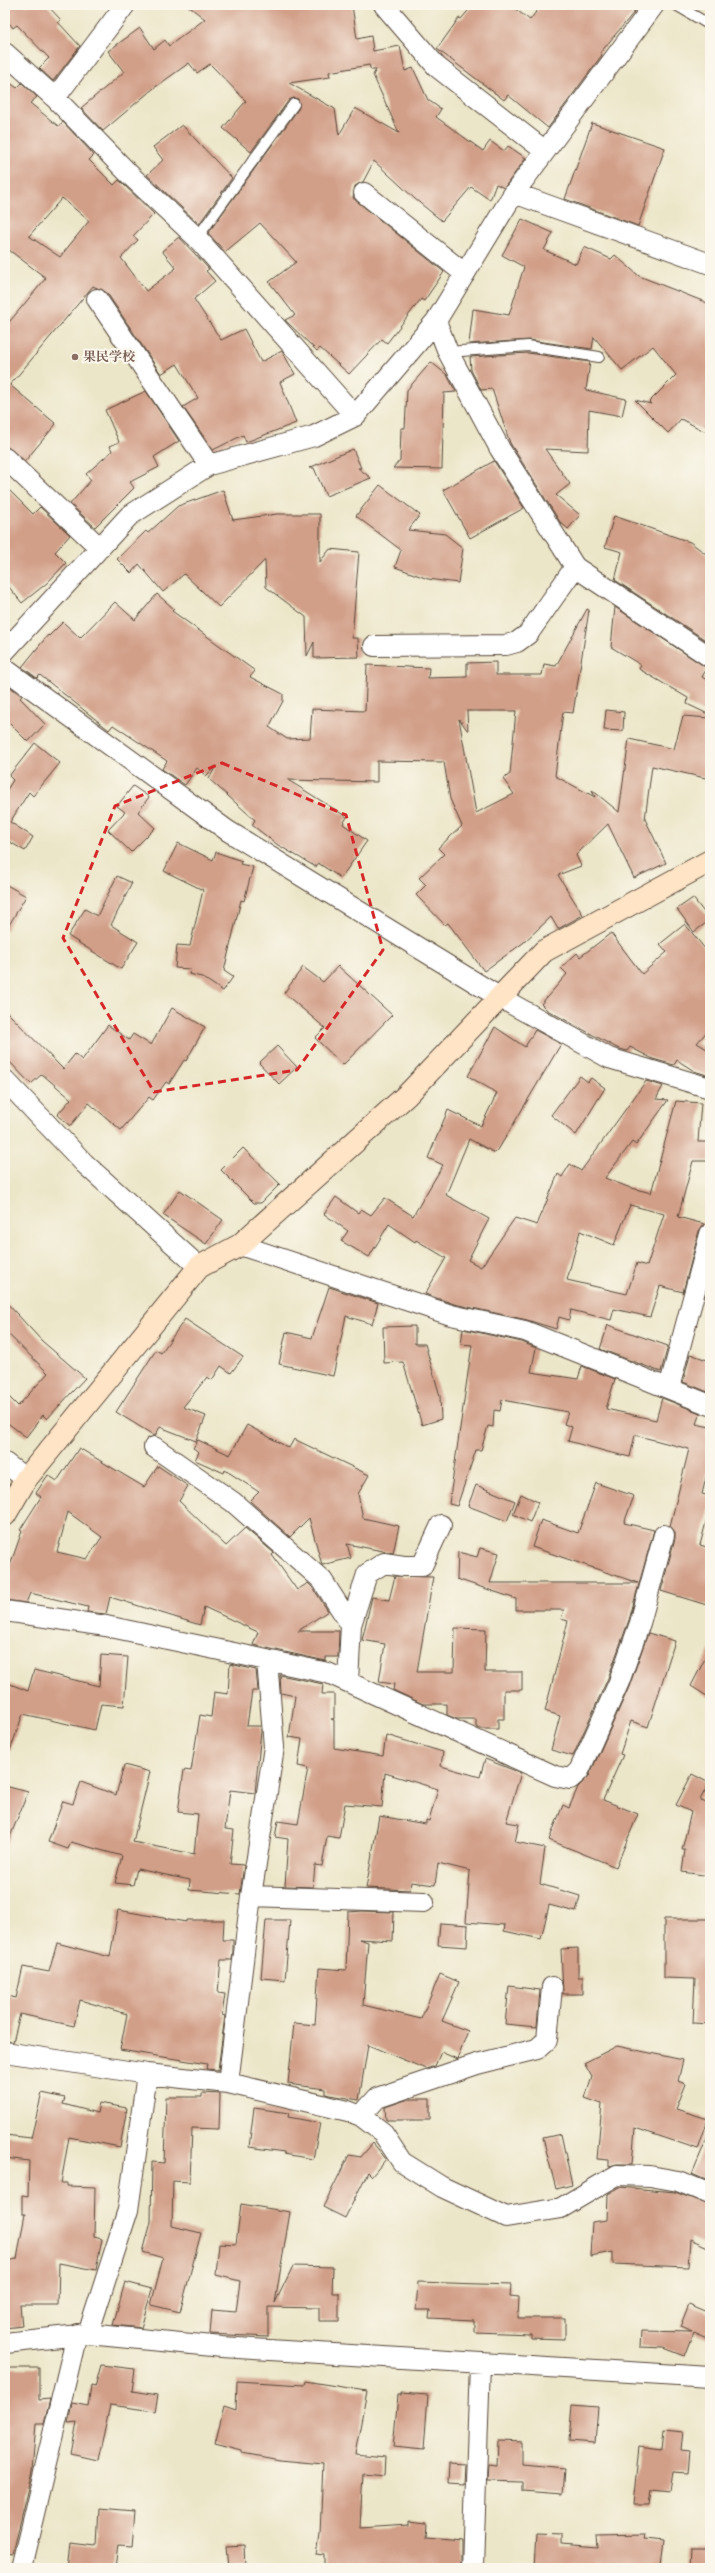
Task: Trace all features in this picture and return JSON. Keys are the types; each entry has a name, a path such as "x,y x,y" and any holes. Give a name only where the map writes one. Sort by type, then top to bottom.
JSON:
{"street":[{"path":"56,98 125,5"},
{"path":"384,5 437,67 545,151"},
{"path":"5,651 129,516 209,465 314,436 355,416 436,321 514,193 654,5"},
{"path":"5,53 56,98 131,176 197,238 355,416"},
{"path":"364,193 465,274"},
{"path":"514,193 710,264"},
{"path":"97,299 209,465"},
{"path":"436,321 448,352 500,449 575,567 710,657"},
{"path":"5,458 100,548"},
{"path":"374,646 506,645 517,642 528,634 575,567"},
{"path":"5,669 228,831 499,997 609,1058 710,1088"},
{"path":"5,1515 26,1479 200,1267 240,1245 407,1095 544,951 710,861"},
{"path":"5,1080 85,1164 200,1267"},
{"path":"669,1388 710,1234"},
{"path":"240,1245 451,1315 525,1332 710,1405"},
{"path":"154,1447 233,1502 322,1580 351,1625"},
{"path":"5,1463 26,1479"},
{"path":"348,1682 351,1625 367,1574 384,1563 422,1566 441,1525"},
{"path":"5,1611 106,1626 328,1673 555,1776 570,1779 579,1771 619,1682 640,1623 664,1534"},
{"path":"228,2083 251,1896 274,1747 267,1660"},
{"path":"251,1896 424,1902"},
{"path":"361,2116 377,2098 477,2064 537,2049 547,2040 552,1987"},
{"path":"5,2052 147,2074 228,2083 348,2111 361,2116 382,2132 402,2162 442,2187 506,2217 561,2208 617,2175 650,2176 678,2182 710,2194"},
{"path":"21,2568 83,2334 128,2210 147,2074"},
{"path":"5,2343 83,2334 222,2347 710,2377"},
{"path":"473,2568 480,2364"}],"lane":[{"path":"676,5 710,25"},
{"path":"197,238 294,104"},
{"path":"448,352 528,346 599,357"}],"highlighted area":[{"path":"222,763 346,815 383,950 297,1070 154,1092 63,938 115,806"}],"building":[{"path":"5,5 47,5 61,20 58,22 80,46 53,81 39,68 49,58 17,25 13,28 5,18"},
{"path":"187,5 352,5 357,39 371,36 373,51 400,46 405,71 413,68 428,100 441,109 436,117 483,151 490,141 504,151 508,146 526,158 504,188 496,184 490,200 471,187 442,221 415,199 374,161 363,182 355,186 353,198 444,272 424,301 421,299 387,343 382,339 349,374 320,348 317,351 285,320 295,315 269,282 296,262 260,223 225,252 208,233 299,108 298,99 294,98 289,100 251,152 223,128 246,101 210,64 197,73 189,63 154,88 103,131 81,108 124,72 108,51 140,28 154,49 165,40 169,46 205,19","holes":["369,65 371,70 376,70 373,75 399,133 355,108 339,135 335,109 289,83 330,77 329,72"]},
{"path":"473,5 510,5 530,20 541,5 640,5 600,53 602,55 548,128 508,95 504,100 437,49 459,18 461,19"},
{"path":"5,79 17,88 22,83 37,97 30,103 58,126 63,122 94,155 89,160 114,185 119,180 154,214 133,236 138,240 121,258 146,291 176,268 162,251 179,237 209,269 206,271 215,281 194,299 221,340 244,329 261,362 282,351 295,374 280,382 296,423 246,442 243,435 213,450 183,407 198,398 177,364 161,374 107,293 93,286 10,385 56,424 25,461 5,445 5,327 46,278 5,247","holes":["62,198 89,221 60,257 29,236"]},
{"path":"592,123 665,148 638,226 565,199"},
{"path":"182,125 232,178 199,224 147,175 163,160 153,147"},
{"path":"522,219 553,233 544,250 576,264 584,247 611,259 615,255 639,276 710,304 710,434 681,419 668,433 635,400 651,404 649,402 676,375 653,346 622,370 594,337 592,349 529,340 469,344 473,309 509,315 524,267 502,255"},
{"path":"528,353 590,362 586,390 626,399 622,416 589,410 588,451 545,449 570,484 556,495 580,515 568,529 560,522 510,443 492,389 481,390 471,370 470,357"},
{"path":"431,362 447,375 456,392 444,393 442,469 393,468 400,460 401,428 405,428 407,390"},
{"path":"146,391 179,441 154,457 159,467 130,482 134,488 95,527 70,504 91,480 86,474 112,451 110,446 119,442 105,410"},
{"path":"353,449 361,468 358,468 371,478 326,496 314,468 309,468"},
{"path":"494,461 524,508 470,538 443,490"},
{"path":"380,485 420,515 408,530 445,534 463,548 458,583 428,579 395,567 401,550 356,516"},
{"path":"5,486 33,514 40,507 70,535 55,552 66,563 47,583 22,603 5,582"},
{"path":"223,490 233,520 277,514 320,514 320,562 330,549 359,552 352,638 358,638 359,657 314,658 314,642 307,656 306,617 266,587 265,560 219,607 184,574 163,592 139,564 131,573 117,559 146,531 148,533 178,506"},
{"path":"614,516 690,542 710,557 710,643 615,580 622,552 605,547"},
{"path":"157,594 174,609 172,611 255,671 250,677 283,694 283,701 269,727 287,739 310,738 312,709 365,711 367,665 429,668 428,678 467,677 467,663 496,662 496,675 542,675 544,664 556,666 587,609 589,610 573,713 563,712 555,776 595,797 592,790 619,812 629,739 674,749 683,716 710,718 710,779 652,766 645,819 666,863 634,878 608,824 576,855 581,866 558,875 583,915 558,929 551,917 523,943 484,971 448,923 445,925 416,895 426,885 419,878 444,854 438,848 462,826 450,799 444,762 377,761 377,782 288,780 347,817 343,824 367,841 341,878 318,863 316,867 278,845 252,825 255,820 209,779 216,766 206,776 197,768 185,785 162,769 167,761 113,725 109,730 40,675 37,678 22,667 48,635 49,636 63,622 80,638 115,602 135,620","holes":["467,711 516,711 510,774 503,779 514,794 476,813 459,719 468,731"]},
{"path":"615,607 707,668 702,677 710,682 710,715 687,704 688,698 639,669 641,665 611,647"},
{"path":"5,683 22,696 20,698 45,724 28,742 5,719"},
{"path":"606,710 624,712 623,731 604,730"},
{"path":"35,743 60,763 33,796 29,792 10,822 33,837 25,851 5,839 5,793 13,780 9,776"},
{"path":"133,786 149,797 138,812 155,828 131,852 108,830 125,812 117,806"},
{"path":"178,843 213,860 216,852 242,861 240,864 253,867 244,901 241,900 224,971 233,977 223,991 202,977 189,974 190,969 175,968 177,945 190,946 203,890 164,871"},
{"path":"117,876 132,883 111,925 138,942 121,969 68,936 85,909 97,916"},
{"path":"5,884 26,896 5,932"},
{"path":"693,898 710,920 694,932 677,909"},
{"path":"685,924 710,955 710,1028 697,1043 710,1051 710,1076 694,1071 677,1060 674,1065 653,1059 630,1047 627,1051 617,1048 547,1010 541,1004 567,974 561,968 577,953 580,957 611,933 642,974 667,952 660,944"},
{"path":"338,966 392,1015 343,1065 315,1038 325,1028 284,993 303,967 323,982"},
{"path":"172,1008 205,1027 186,1061 184,1060 169,1084 166,1082 153,1100 149,1097 121,1130 89,1103 70,1126 57,1115 71,1099 42,1074 31,1084 5,1057 5,1010 63,1069 75,1054 82,1060 108,1025 129,1040 133,1034 151,1045"},
{"path":"495,1027 525,1047 535,1030 561,1044 498,1150 495,1153 469,1139 446,1195 489,1219 468,1260 481,1267 515,1218 537,1225 558,1174 562,1177 570,1164 581,1171 646,1081 663,1086 656,1099 668,1100 636,1145 632,1142 605,1178 628,1187 651,1193 676,1101 701,1103 698,1142 710,1142 710,1161 693,1161 678,1217 704,1224 699,1231 683,1292 660,1286 650,1317 614,1309 611,1320 571,1310 569,1320 559,1317 556,1329 527,1320 454,1304 425,1294 446,1258 416,1240 415,1242 389,1224 369,1257 341,1241 348,1231 324,1214 336,1197 358,1213 361,1209 371,1215 385,1198 413,1216 443,1165 428,1158 448,1110 481,1126 497,1093 468,1076","holes":["630,1205 664,1214 647,1266 637,1263 627,1294 567,1280 580,1231 614,1245"]},
{"path":"277,1046 297,1067 279,1084 259,1063"},
{"path":"580,1076 588,1082 591,1078 605,1088 576,1135 551,1115"},
{"path":"243,1148 280,1184 261,1203 254,1203 221,1170"},
{"path":"180,1190 223,1220 206,1244 163,1215"},
{"path":"710,1279 710,1300 705,1299"},
{"path":"329,1287 378,1303 372,1324 346,1316 333,1376 279,1364 286,1332 312,1338"},
{"path":"5,1301 42,1341 85,1378 47,1419 43,1415 26,1437 5,1421 5,1393 18,1406 48,1373 5,1331"},
{"path":"185,1319 243,1357 231,1373 221,1366 212,1380 207,1377 183,1407 206,1416 196,1441 160,1427 155,1436 116,1412 156,1350 161,1353"},
{"path":"608,1325 668,1346 661,1372 600,1349"},
{"path":"415,1326 415,1344 425,1344 440,1396 441,1419 422,1425 403,1362 384,1363 383,1327"},
{"path":"463,1329 522,1342 536,1348 531,1372 578,1379 582,1366 615,1379 606,1409 656,1420 662,1398 700,1413 696,1424 710,1427 710,1462 702,1494 710,1496 710,1507 700,1545 710,1548 710,1606 661,1591 675,1538 675,1532 670,1526 689,1449 635,1435 630,1457 608,1452 568,1441 572,1427 564,1424 568,1412 502,1400 500,1411 494,1410 493,1427 488,1426 481,1450 476,1450 457,1506 449,1504 472,1345 461,1344"},
{"path":"690,1354 710,1361 708,1392 683,1382"},
{"path":"247,1425 289,1448 294,1439 369,1475 358,1494 363,1518 399,1526 393,1553 347,1544 351,1558 322,1565 309,1518 290,1537 250,1501 259,1492 225,1470 224,1473 195,1460 199,1452 193,1448 198,1440 230,1455"},
{"path":"79,1448 144,1487 158,1466 188,1486 179,1501 226,1546 245,1528 274,1553 272,1555 297,1590 308,1583 313,1588 328,1611 298,1631 339,1631 338,1657 326,1657 326,1661 253,1645 258,1632 204,1607 200,1625 110,1597 106,1614 87,1612 88,1607 30,1593 26,1603 5,1600 5,1580 22,1531 20,1530 41,1497 36,1493 48,1475 57,1481","holes":["68,1512 102,1537 87,1559 57,1552"]},
{"path":"596,1483 634,1496 624,1523 654,1530 629,1620 608,1678 573,1756 551,1750 560,1716 545,1711 568,1621 561,1619 564,1610 516,1610 516,1599 457,1579 458,1552 477,1557 480,1548 499,1553 490,1583 638,1583 532,1547 541,1520 578,1533"},
{"path":"476,1485 515,1501 507,1521 468,1506"},
{"path":"521,1494 538,1502 530,1522 513,1514"},
{"path":"395,1576 433,1577 417,1672 454,1672 455,1628 486,1629 485,1672 522,1672 522,1690 504,1690 504,1719 498,1719 498,1729 480,1729 476,1727 476,1719 457,1719 447,1715 447,1704 423,1704 393,1690 394,1684 379,1682 385,1644 362,1640 372,1597 389,1600"},
{"path":"648,1633 675,1641 648,1727 631,1721 620,1754 623,1755 603,1800 638,1814 616,1867 549,1840 563,1805 569,1808 578,1787 589,1776 629,1687"},
{"path":"710,1649 710,1698 691,1686"},
{"path":"101,1655 128,1657 124,1706 101,1704 95,1730 23,1714 7,1759 5,1758 5,1682 28,1691 34,1670 99,1686"},
{"path":"230,1664 256,1670 258,1691 252,1691 247,1726 261,1726 255,1793 230,1790 225,1829 234,1830 230,1864 244,1865 240,1894 189,1890 190,1880 137,1869 133,1885 115,1883 122,1856 71,1842 68,1849 48,1842 63,1801 73,1804 81,1782 116,1795 124,1765 150,1772 133,1842 194,1854 198,1814 178,1812 184,1770 191,1771 200,1715 211,1717 214,1692 228,1694"},
{"path":"280,1675 323,1684 322,1694 334,1694 334,1719 331,1719 334,1720 334,1748 383,1756 386,1735 443,1752 441,1766 480,1777 485,1759 521,1773 506,1822 519,1824 515,1842 545,1848 540,1884 580,1896 576,1912 549,1905 541,1939 504,1931 505,1925 466,1922 470,1871 438,1863 435,1885 411,1882 410,1890 366,1888 379,1816 426,1824 426,1820 429,1821 438,1789 385,1773 382,1807 345,1804 339,1838 327,1836 322,1866 315,1865 313,1887 285,1886 288,1839 275,1837 278,1821 298,1824 308,1768 298,1766 302,1739 289,1737 295,1696 281,1693"},
{"path":"692,1774 709,1783 700,1800 710,1805 710,1876 682,1872 685,1850 682,1850 691,1812 676,1805"},
{"path":"5,1786 28,1792 6,1847 5,1847"},
{"path":"118,1910 186,1922 186,1920 224,1920 223,1940 233,1940 233,1951 232,1960 221,1960 218,1993 225,1994 222,2015 225,2016 218,2070 206,2069 207,2064 120,2050 127,2014 80,2000 74,2026 20,2014 13,2042 5,2041 5,1995 16,1998 23,1967 49,1972 57,1943 110,1957"},
{"path":"348,1912 394,1912 393,1941 359,1939 368,1942 363,2005 421,2019 440,1974 459,1982 442,2021 468,2031 457,2059 441,2052 435,2066 426,2069 368,2045 359,2100 325,2094 325,2089 288,2084 294,2023 315,2025 319,1968 346,1970"},
{"path":"664,1919 710,1919 710,2024 693,2023 695,1979 664,1978"},
{"path":"266,1920 290,1920 285,1980 261,1978"},
{"path":"440,1923 468,1925 467,1947 438,1945"},
{"path":"578,1948 578,1977 583,1977 583,1994 563,1994 561,1949"},
{"path":"509,1986 540,1990 537,2027 505,2024"},
{"path":"617,2046 683,2060 678,2081 686,2084 676,2109 708,2119 698,2149 635,2128 632,2164 617,2164 609,2166 609,2160 597,2159 602,2104 585,2098 592,2077 584,2063"},
{"path":"42,2093 65,2098 63,2104 97,2113 99,2103 127,2108 120,2147 69,2137 61,2183 67,2183 67,2186 95,2187 94,2237 102,2239 96,2270 59,2263 58,2305 20,2305 22,2326 5,2328 5,2261 17,2259 25,2214 22,2214 22,2195 28,2196 29,2161 5,2158 5,2135 31,2138"},
{"path":"202,2093 220,2094 219,2129 192,2128 190,2182 173,2181 172,2226 201,2233 180,2312 151,2305 163,2258 143,2252 151,2222 152,2162 164,2163 166,2097 202,2097"},
{"path":"409,2099 430,2099 430,2120 386,2120 385,2107"},
{"path":"254,2108 289,2113 288,2117 320,2123 313,2159 284,2154 284,2152 249,2147"},
{"path":"710,2131 710,2182 692,2174"},
{"path":"561,2134 572,2185 556,2189 543,2138"},
{"path":"373,2143 386,2159 372,2176 368,2172 345,2218 323,2207 349,2155 361,2157"},
{"path":"620,2187 675,2192 710,2205 710,2248 690,2239 688,2267 613,2264 613,2252 590,2256 592,2222 607,2220 608,2194"},
{"path":"241,2204 290,2212 275,2303 293,2266 333,2267 332,2293 339,2293 339,2321 319,2321 319,2308 268,2307 268,2337 210,2334 212,2310 236,2312 240,2281 216,2275 219,2243 236,2244"},
{"path":"125,2282 152,2289 141,2328 113,2325"},
{"path":"418,2282 511,2285 510,2296 519,2297 518,2318 565,2318 565,2339 531,2338 531,2334 474,2332 474,2320 429,2318 430,2310 416,2310"},
{"path":"689,2304 710,2313 710,2340 694,2333 685,2356 664,2348 640,2347 641,2331 692,2332 680,2327"},
{"path":"101,2365 135,2369 132,2391 158,2395 155,2411 110,2405 98,2460 71,2454 77,2422 68,2423 72,2403 88,2406 91,2386 95,2387"},
{"path":"5,2368 39,2368 39,2400 50,2399 44,2424 36,2424 32,2471 12,2553 5,2552"},
{"path":"237,2381 304,2385 305,2381 367,2391 355,2454 385,2457 384,2476 363,2474 360,2527 408,2524 408,2520 426,2522 425,2537 462,2540 462,2568 325,2568 325,2555 317,2554 320,2534 323,2464 280,2460 242,2453 242,2450 215,2443 224,2407 236,2411"},
{"path":"401,2393 428,2395 424,2450 393,2447 398,2395 401,2395"},
{"path":"572,2405 598,2407 595,2443 569,2441"},
{"path":"664,2429 683,2431 681,2451 690,2452 688,2473 673,2472 670,2492 651,2490 649,2505 633,2505 639,2446 662,2449"},
{"path":"498,2441 522,2442 522,2464 565,2468 563,2494 523,2491 523,2482 487,2481 488,2465 497,2466"},
{"path":"449,2463 465,2464 464,2484 448,2483"},
{"path":"99,2509 135,2512 132,2546 119,2545 116,2568 68,2568 71,2543 97,2546"},
{"path":"536,2534 561,2535 561,2545 599,2548 598,2535 645,2534 644,2539 663,2541 660,2568 534,2568"},
{"path":"245,2546 246,2567 228,2568 226,2547"},
{"path":"690,2547 709,2547 709,2568 689,2568"}],"place":[{"name":"果民学校","path":"75,357"}]}
